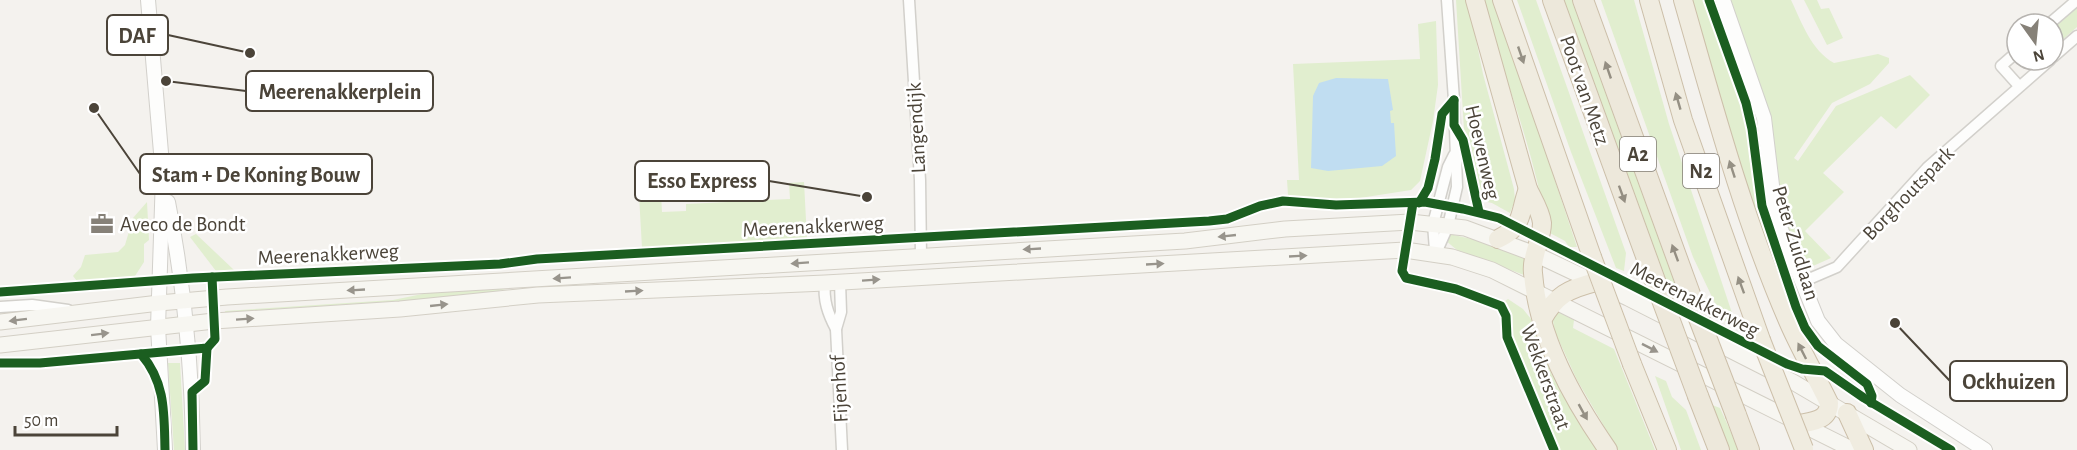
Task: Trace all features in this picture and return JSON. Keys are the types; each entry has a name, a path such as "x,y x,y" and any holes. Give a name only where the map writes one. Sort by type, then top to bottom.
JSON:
{"highway":[{"path":"1475,0 1528,189 1542,224 1533,271 1542,320 1562,373 1586,417 1608,450"},
{"path":"1502,0 1592,257 1667,450"},
{"name":"Poot van Metz","path":"1553,0 1719,450"},
{"name":"Poot van Metz","path":"1583,0 1630,135 1749,450"},
{"name":"N2","path":"1649,0 1683,120 1761,340 1804,449"},
{"name":"N2","path":"1683,0 1719,128 1759,248 1789,324 1829,403"},
{"path":"1498,239 1507,235 1519,222 1528,189"},
{"path":"1542,320 1555,301 1564,293 1596,282"},
{"path":"1800,424 1823,418 1828,411 1829,403"},
{"path":"1847,413 1864,450"}],"main road":[{"name":"Meerenakkerweg","path":"0,322 184,300 1185,241 1285,229 1410,222 1465,228 1535,254 1596,282 1792,382 1909,450"},
{"path":"0,345 187,324 400,309 538,295 832,283 1390,251 1436,253 1480,265 1853,450"}],"street":[{"path":"148,0 163,176 187,324 193,450"},
{"name":"Langendijk","path":"909,0 920,180 921,256"},
{"name":"Hoevenweg","path":"1436,253 1441,225 1457,187 1447,0"},
{"name":"Peter Zuidlaan","path":"1723,0 1760,103 1767,135 1774,202 1787,246 1818,321 1836,344 1900,395 1985,450"},
{"path":"2062,12 2076,0"},
{"name":"Borghoutspark","path":"2065,47 2077,36"},
{"path":"2006,72 2019,86"},
{"name":"Borghoutspark","path":"1802,282 1837,267 1927,168 2036,72"},
{"path":"163,176 158,327 165,450"},
{"name":"Fijenhof","path":"836,328 828,314 824,292 832,283 842,312 836,328 842,450"},
{"name":"Meerenakkerweg","path":"0,307 32,304 81,312"}],"green space":[{"path":"1456,0 1468,0 1483,74 1514,189 1515,200 1510,213 1492,203 1477,200 1464,130"},
{"path":"1479,0 1495,0 1577,247 1569,247 1565,241 1548,232 1527,144"},
{"path":"1517,0 1536,0 1626,253 1624,271 1616,268 1571,152"},
{"path":"1562,0 1573,0 1683,299 1667,291"},
{"path":"1601,0 1634,0 1669,124 1736,325 1723,320 1693,257"},
{"path":"1687,0 1704,0 1745,111 1755,192 1787,288 1785,291 1760,236"},
{"path":"1730,0 1791,0 1813,43 1826,58 1834,63 1878,54 1889,58 1889,63 1870,84 1832,103 1794,158 1798,161 1836,106 1910,75 1930,95 1896,129 1881,116 1823,173 1844,192 1805,231 1831,258 1804,270 1780,199 1769,118"},
{"path":"1804,0 1817,0 1821,9 1829,8 1843,38 1827,45"},
{"path":"2077,5 2077,27 2065,38 2065,16"},
{"path":"1436,21 1438,85 1420,181 1411,190 1360,198 1323,199 1288,195 1287,180 1299,180 1293,64 1420,59 1418,24"},
{"path":"667,175 668,194 661,194 662,212 686,211 686,204 790,199 789,183 804,182 807,239 642,248 638,177"},
{"path":"147,202 149,240 144,244 144,262 135,276 77,281 73,276 81,267 85,255 118,252 125,245 133,218"},
{"path":"196,234 234,270 216,271 190,237"},
{"path":"1449,234 1490,243 1526,257 1524,275 1457,250 1445,240"},
{"path":"518,287 501,290 477,299 226,315 225,311 393,300 432,292"},
{"path":"1508,299 1523,309 1531,319 1551,373 1598,450 1558,450 1510,334 1509,312 1502,303"},
{"path":"1557,311 1574,320 1573,328 1614,349 1655,450 1618,450 1577,380 1555,332 1553,321"},
{"path":"168,363 180,363 185,450 174,450"},
{"path":"1655,376 1666,381 1672,397 1686,410 1701,450 1681,450"},
{"path":"1712,405 1720,408 1739,450 1727,450"}],"water":[{"path":"1336,78 1388,79 1396,156 1382,166 1328,171 1311,168 1313,96 1319,83"}],"cycle path":[{"path":"1709,0 1746,103 1752,129 1762,206 1796,307 1805,328 1818,346 1867,384 1872,396 1871,403"},
{"path":"1454,100 1454,125 1463,140 1479,212"},
{"path":"1419,203 1428,188 1442,114 1454,100"},
{"path":"0,292 193,278 500,264 537,259 1209,221 1227,219 1260,206 1283,201 1336,205 1425,202 1499,218 1787,364 1802,369 1825,371 1864,398 1951,450"},
{"name":"Wekkerstraat","path":"1413,203 1402,271 1406,278 1456,289 1501,306 1506,316 1507,337 1554,450"},
{"path":"0,363 40,363 207,348 215,339 212,277"},
{"path":"193,450 192,392 205,381 207,348"},
{"path":"141,354 155,376 162,399 165,450"}],"place":[{"name":"DAF","path":"250,53"},
{"name":"Meerenakkerplein","path":"166,81"},
{"name":"Stam + De Koning Bouw","path":"94,108"},
{"name":"Esso Express","path":"867,197"},
{"name":"Aveco de Bondt","path":"102,224"},
{"name":"Ockhuizen","path":"1895,323"}]}
